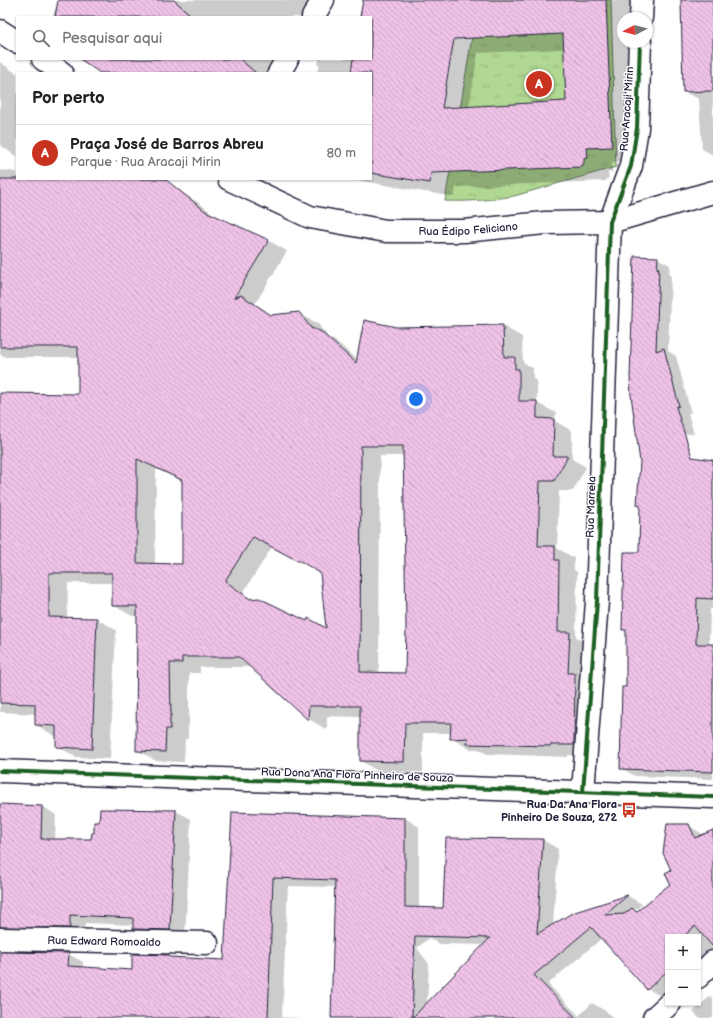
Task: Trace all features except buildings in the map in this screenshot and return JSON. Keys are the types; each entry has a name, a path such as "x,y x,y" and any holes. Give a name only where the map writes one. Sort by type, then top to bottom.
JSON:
{"street":[{"path":"314,16 323,0"},
{"path":"641,12 642,0"},
{"path":"0,32 16,41"},
{"name":"Rua Aracaji Mirin","path":"610,222 631,166 637,128 640,48"},
{"path":"44,60 61,72"},
{"path":"280,72 286,60"},
{"name":"Rua Édipo Feliciano","path":"231,180 310,217 386,231 464,231 545,223 610,222 713,192"},
{"name":"Rua Marrela","path":"584,792 597,601 610,222"},
{"name":"Rua Dona Ana Flora Pinheiro de Souza","path":"0,771 713,797"},
{"name":"Rua Edward Romoaldo","path":"0,939 207,943"},
{"path":"701,974 713,962"},
{"path":"654,1018 667,1006"}],"green space":[{"path":"478,0 611,0 616,167 514,196 497,199 445,201"}],"cycle path":[{"path":"583,792 597,601 610,222 631,166 637,128 640,48"},
{"path":"0,771 713,797"}],"place":[{"name":"Praça José de Barros Abreu","path":"539,84"},
{"name":"Rua Da. Ana Flora Pinheiro De Souza, 272","path":"629,810"}]}
